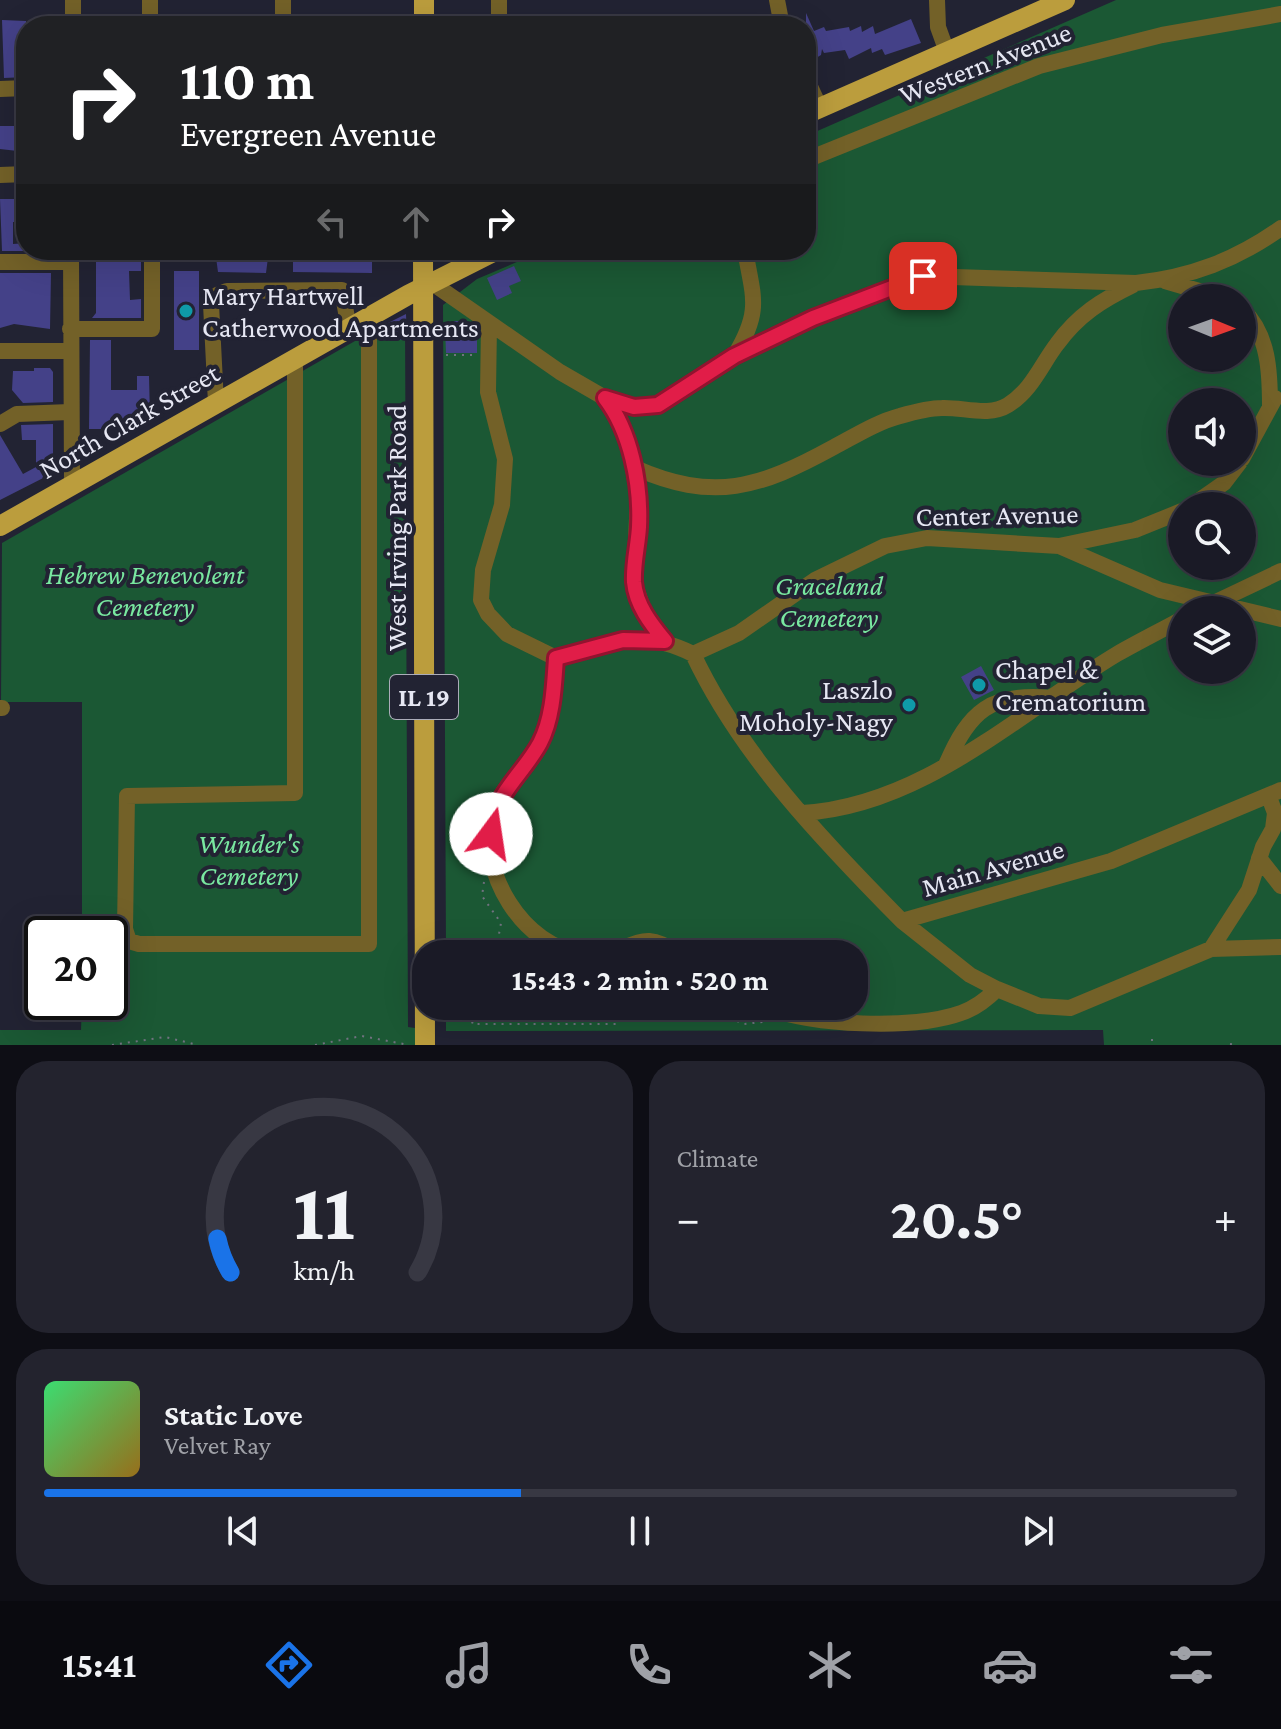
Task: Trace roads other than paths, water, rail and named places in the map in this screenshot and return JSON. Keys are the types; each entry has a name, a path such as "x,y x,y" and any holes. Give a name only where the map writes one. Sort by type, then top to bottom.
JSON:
{"main road":[{"path":"816,110 1065,0"},
{"name":"West Irving Park Road","path":"424,260 425,1045"},
{"name":"North Clark Street","path":"0,526 349,329 426,282 475,260"}],"street":[{"path":"937,0 938,27 947,52"},
{"name":"Western Avenue","path":"816,156 1039,66 1132,41 1281,14"},
{"path":"426,282 605,398 634,407 658,405 734,356 813,318 923,276 1016,276 1136,283 1164,280 1221,264 1281,228"},
{"path":"0,262 24,260"},
{"path":"71,260 72,485"},
{"path":"70,329 152,329 152,260"},
{"path":"734,356 747,336 756,304 747,260"},
{"path":"1164,280 1177,284"},
{"path":"633,467 669,483 696,488 746,486 786,474 898,416 944,407 983,411 1005,407 1036,379 1069,328 1093,305 1136,283"},
{"path":"216,403 211,304 217,295 227,291 342,290 349,329"},
{"path":"295,359 295,793 127,796 125,929 129,941 139,944 369,944 369,317"},
{"path":"489,325 488,392 505,459 502,505 483,570 481,600 488,614 507,634 556,658 623,640 665,641 693,654"},
{"path":"1256,325 1264,344 1270,407"},
{"path":"0,351 70,351"},
{"path":"1256,433 1281,387"},
{"path":"605,398 623,430 633,467 639,524 634,582 645,614 665,641"},
{"path":"0,424 17,414 70,412"},
{"path":"1211,492 1229,476"},
{"name":"Center Avenue","path":"693,654 739,633 815,580 885,546 927,538 1059,546 1135,530 1168,517"},
{"path":"1059,546 1148,586 1193,596"},
{"path":"1226,596 1281,571"},
{"path":"1256,612 1281,619"},
{"path":"802,813 846,809 870,802 946,765 1117,654 1168,627"},
{"name":"Main Avenue","path":"693,654 709,687 734,725 802,813 902,921 1111,861 1275,794"},
{"path":"547,940 530,929 506,898 495,870 492,814 499,797 542,740 553,699 556,658"},
{"path":"946,765 966,726 985,706 1005,697 1051,698"},
{"path":"1211,949 1249,890 1259,858 1278,824 1275,794"},
{"path":"1259,858 1281,886"},
{"path":"902,921 970,975 1039,1006 1070,1008 1211,949 1281,947"},
{"path":"815,1020 921,1022 962,1013 977,1006 997,989"}],"place":[{"name":"Mary Hartwell Catherwood Apartments","path":"186,311"},
{"name":"Chapel & Crematorium","path":"979,685"},
{"name":"Laszlo Moholy-Nagy","path":"909,705"}],"park label":[{"name":"Hebrew Benevolent Cemetery","path":"145,590"},
{"name":"Graceland Cemetery","path":"829,601"},
{"name":"Wunder's Cemetery","path":"249,859"}]}
